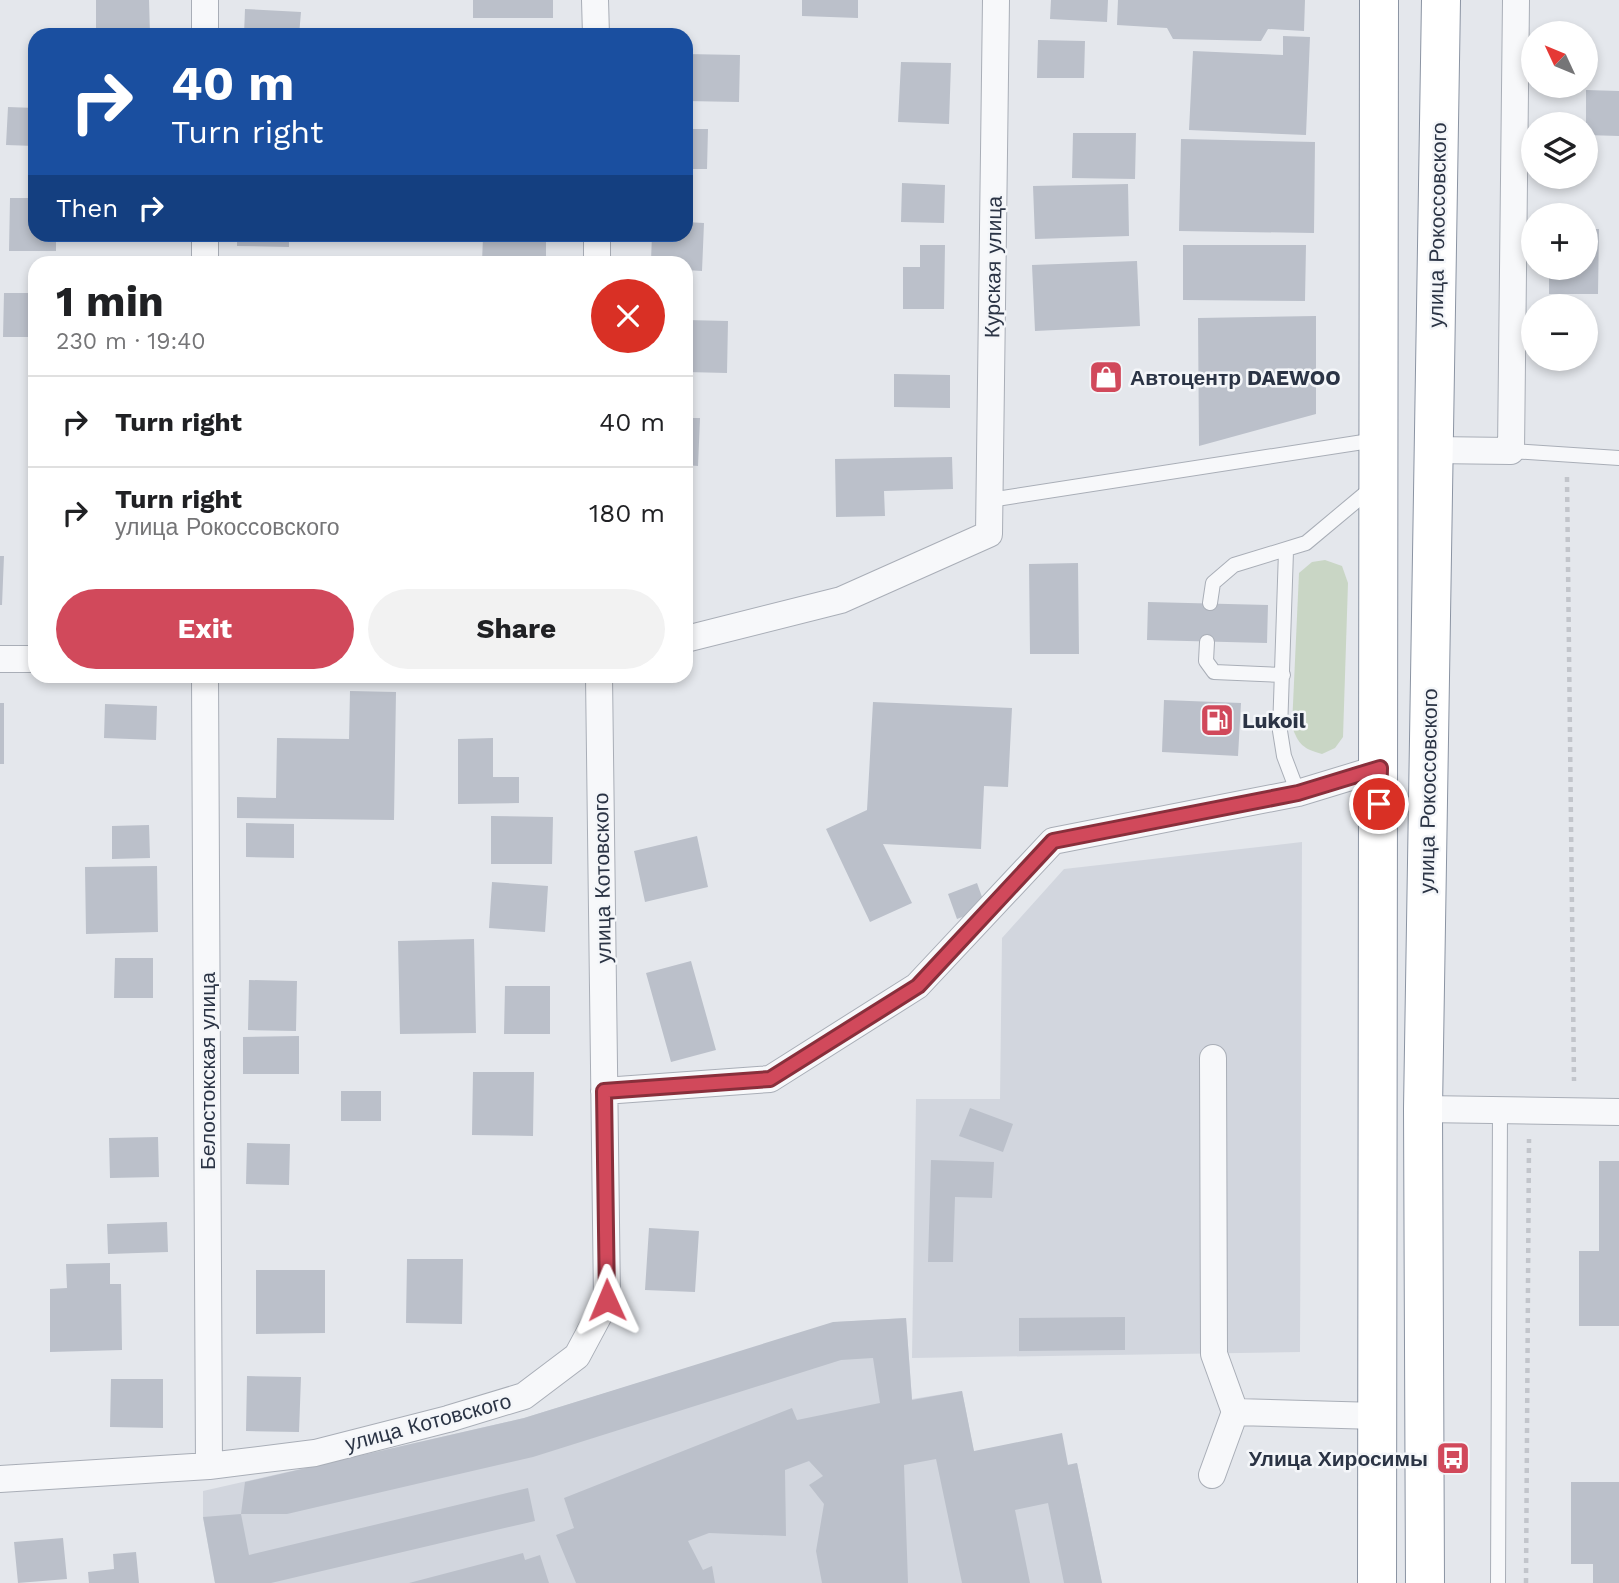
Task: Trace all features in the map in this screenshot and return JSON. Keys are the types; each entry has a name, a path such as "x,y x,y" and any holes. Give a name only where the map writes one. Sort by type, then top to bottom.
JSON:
{"highway":[{"path":"1377,1583 1380,768 1378,0"},
{"name":"улица Рокоссовского","path":"1425,1583 1423,1109 1441,0"}],"street":[{"path":"205,0 205,28"},
{"path":"595,0 596,28"},
{"name":"Курская улица","path":"693,637 841,600 989,534 996,0"},
{"path":"1433,450 1511,451 1516,0"},
{"path":"0,659 28,659"},
{"name":"Белостокская улица","path":"205,683 209,1465"},
{"name":"улица Котовского","path":"0,1479 209,1465 315,1453 524,1396 577,1356 607,1300 599,683"},
{"path":"604,1091 770,1079 918,986 1053,841 1298,793 1380,768"},
{"path":"1212,1475 1235,1412 1214,1354 1213,1058"},
{"path":"1423,1109 1619,1112"},
{"path":"1235,1412 1377,1416"}],"lane":[{"path":"990,500 1380,440"},
{"path":"1511,451 1619,458"},
{"path":"1210,603 1213,583 1234,565 1306,543 1380,482"},
{"path":"1286,551 1281,746 1298,793"},
{"path":"1207,642 1206,661 1214,672 1283,675"},
{"path":"1498,1583 1500,1111"}],"path":[{"path":"1526,1583 1530,1111 1574,1082 1566,454"}],"shaded area":[{"path":"1302,842 1300,1352 912,1358 916,1099 1000,1099 1002,938 1064,869"},
{"path":"906,1318 912,1399 962,1391 980,1483 1077,1463 1102,1583 215,1583 203,1517 203,1491 524,1418 837,1322"}],"green space":[{"path":"1325,560 1342,566 1348,583 1343,737 1335,748 1322,754 1302,745 1292,726 1299,573 1312,562"}],"building":[{"path":"96,0 149,0 150,28 96,28"},
{"path":"473,0 553,0 553,18 473,18"},
{"path":"802,0 858,0 858,18 802,16"},
{"path":"1051,0 1108,0 1107,22 1050,19"},
{"path":"1118,0 1305,0 1304,31 1268,29 1261,41 1173,39 1167,28 1117,25"},
{"path":"245,9 301,12 300,28 244,28"},
{"path":"1283,36 1310,37 1306,135 1189,130 1193,51 1283,55"},
{"path":"1038,40 1085,41 1084,78 1037,78"},
{"path":"693,54 740,55 739,102 693,101"},
{"path":"901,62 951,63 949,124 898,122"},
{"path":"1598,90 1619,91 1619,136 1598,135 1598,112 1586,112 1586,98 1598,98"},
{"path":"8,107 28,108 28,146 6,145"},
{"path":"693,129 708,129 707,169 693,169"},
{"path":"1073,133 1136,133 1135,179 1072,178"},
{"path":"1181,139 1315,142 1314,233 1179,231"},
{"path":"902,183 945,185 944,223 901,222"},
{"path":"1128,184 1129,236 1035,239 1033,186"},
{"path":"10,198 28,198 28,242 56,242 56,251 9,251"},
{"path":"693,222 704,223 702,271 693,270 693,256 651,256 652,242 693,242"},
{"path":"1599,229 1598,294 1549,294 1549,280 1598,280"},
{"path":"237,242 289,242 289,247 237,246"},
{"path":"483,242 546,242 546,256 482,256"},
{"path":"920,245 945,245 944,309 903,309 903,267 920,267"},
{"path":"1183,245 1306,245 1305,301 1183,300"},
{"path":"1137,261 1140,326 1035,331 1032,265"},
{"path":"4,293 28,293 28,337 3,337"},
{"path":"1316,316 1316,414 1199,446 1198,318"},
{"path":"693,320 728,321 727,373 693,372"},
{"path":"894,374 950,375 950,408 894,407"},
{"path":"693,418 700,418 698,466 693,466"},
{"path":"952,457 953,489 884,491 885,516 836,517 835,459"},
{"path":"0,556 4,556 2,605 0,605"},
{"path":"1078,563 1079,654 1030,654 1029,564"},
{"path":"1148,602 1268,605 1267,643 1147,640"},
{"path":"350,691 396,692 394,820 237,818 237,797 276,798 277,738 349,739"},
{"path":"1164,700 1241,703 1238,756 1162,752"},
{"path":"873,702 1012,708 1008,787 984,786 981,849 883,844 912,903 870,922 826,829 867,810"},
{"path":"0,703 4,703 4,764 0,764"},
{"path":"105,704 157,706 156,740 104,738"},
{"path":"493,738 493,777 519,777 519,803 458,804 458,739"},
{"path":"491,816 553,817 552,864 491,864"},
{"path":"246,823 294,824 294,858 246,857"},
{"path":"149,825 150,858 112,859 112,826"},
{"path":"697,836 708,887 645,902 634,851"},
{"path":"157,866 158,932 86,934 85,867"},
{"path":"492,882 548,886 545,932 489,928"},
{"path":"977,883 986,908 957,919 948,894"},
{"path":"474,939 476,1033 400,1034 398,941"},
{"path":"115,958 153,958 153,998 114,998"},
{"path":"691,961 716,1050 671,1062 646,973"},
{"path":"249,980 297,981 296,1031 248,1030"},
{"path":"505,986 550,986 550,1034 504,1034"},
{"path":"299,1036 299,1074 243,1074 243,1037"},
{"path":"473,1072 534,1072 533,1136 472,1135"},
{"path":"341,1091 381,1091 381,1121 341,1121"},
{"path":"970,1108 1013,1124 1003,1152 959,1136"},
{"path":"158,1137 159,1177 110,1178 109,1138"},
{"path":"247,1143 290,1144 289,1185 246,1184"},
{"path":"931,1160 994,1162 992,1198 955,1197 953,1262 928,1262"},
{"path":"1599,1161 1619,1161 1619,1326 1579,1326 1579,1251 1599,1251"},
{"path":"167,1222 168,1252 108,1254 107,1224"},
{"path":"649,1228 699,1231 695,1292 645,1290"},
{"path":"407,1259 463,1259 462,1324 406,1323"},
{"path":"110,1263 110,1284 121,1284 122,1350 50,1352 50,1289 67,1288 66,1264"},
{"path":"256,1270 325,1270 325,1333 256,1334"},
{"path":"1125,1317 1125,1350 1019,1351 1019,1318"},
{"path":"906,1318 912,1400 962,1391 974,1451 1062,1433 1068,1465 1077,1463 1102,1583 1064,1583 1048,1503 1015,1510 1030,1583 962,1583 936,1459 904,1465 908,1583 822,1583 816,1551 824,1504 809,1485 823,1476 809,1461 785,1470 786,1536 709,1533 688,1541 703,1570 712,1566 715,1583 576,1583 556,1535 574,1528 564,1498 792,1408 797,1420 880,1403 873,1358 841,1360 533,1457 287,1514 241,1514 245,1482 524,1418 833,1322"},
{"path":"247,1376 301,1377 299,1432 246,1431"},
{"path":"111,1379 163,1379 163,1428 110,1427"},
{"path":"1571,1482 1619,1482 1619,1583 1593,1583 1593,1564 1571,1564"},
{"path":"528,1488 535,1521 271,1583 215,1583 203,1517 241,1514 249,1555"},
{"path":"63,1538 67,1579 18,1583 14,1542"},
{"path":"136,1552 139,1583 89,1583 88,1572 114,1569 113,1554"},
{"path":"523,1553 525,1560 540,1555 549,1583 409,1583"}],"place":[{"name":"Автоцентр DAEWOO","path":"1106,377"},
{"name":"Lukoil","path":"1217,720"},
{"name":"Улица Хиросимы","path":"1453,1458"}],"route":[{"path":"607,1300 604,1091 770,1079 918,986 1053,841 1298,793 1380,768 1379,804"}]}
